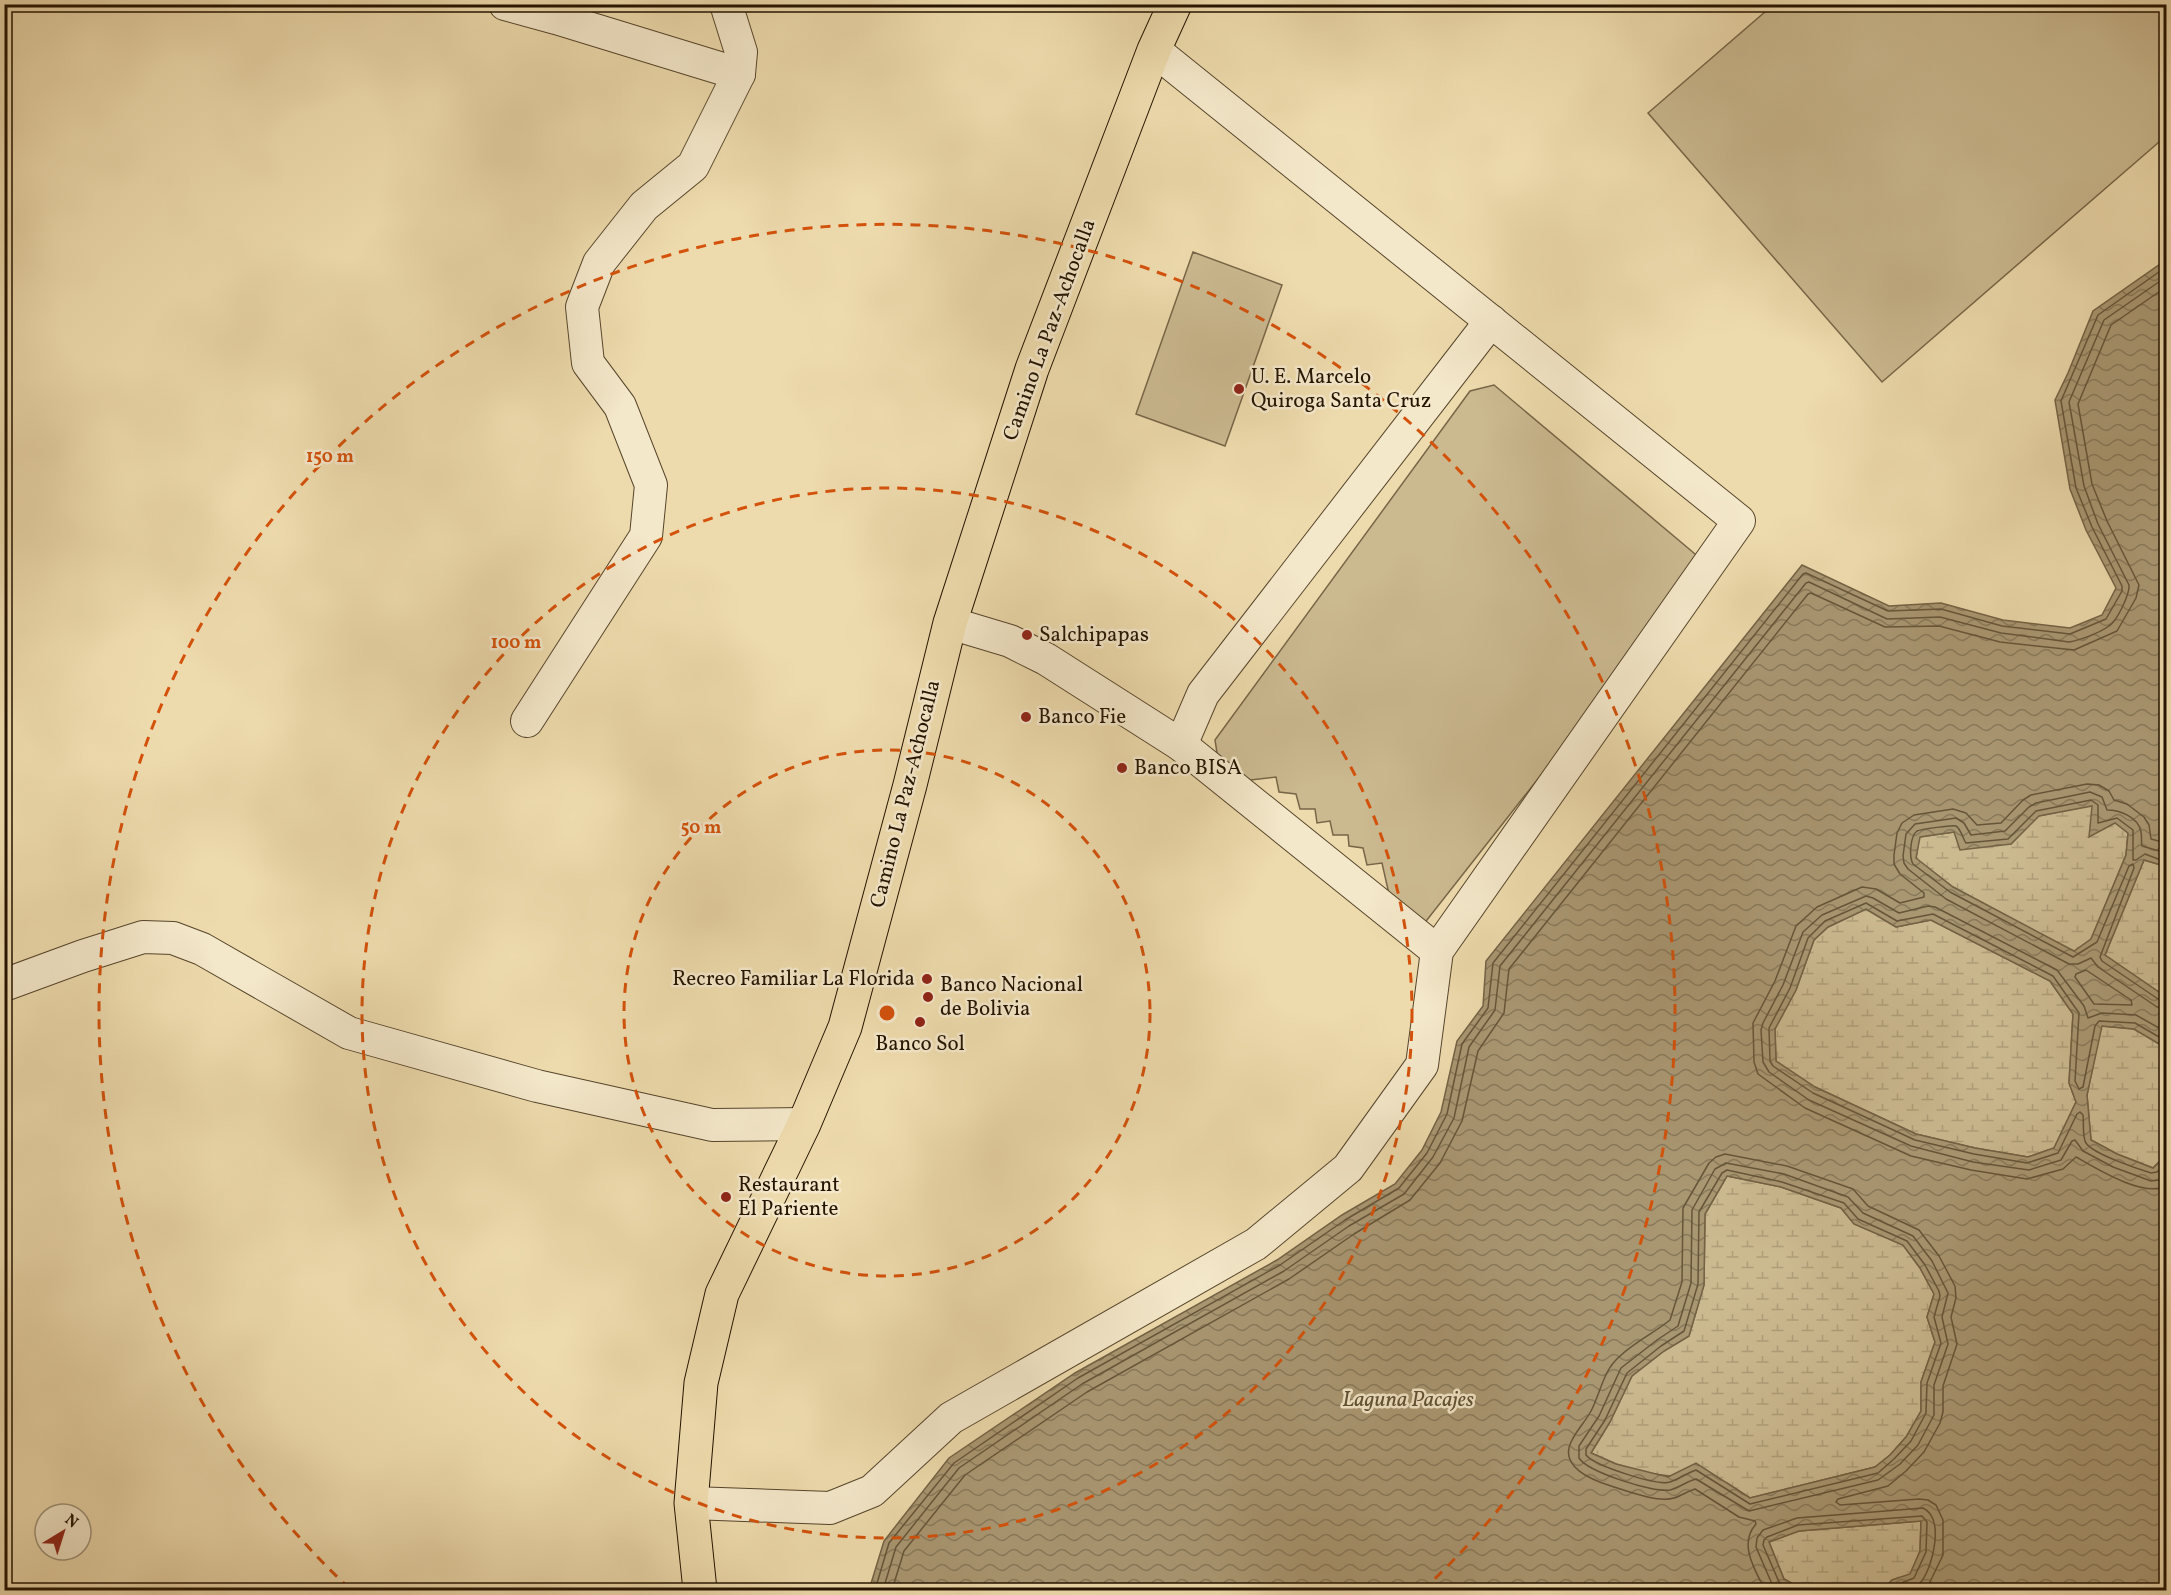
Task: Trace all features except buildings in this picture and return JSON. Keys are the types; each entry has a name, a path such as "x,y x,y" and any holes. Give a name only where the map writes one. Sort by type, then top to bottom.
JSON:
{"main road":[{"name":"Camino La Paz-Achocalla","path":"700,1590 691,1503 701,1383 722,1294 804,1124 845,1027 907,797 950,623 1032,369 1154,50 1175,4"}],"street":[{"path":"505,4 740,74"},
{"path":"527,721 646,536 651,485 620,406 588,363 582,307 599,263 618,238 644,206 693,166 740,74 741,52 726,4"},
{"path":"691,1503 830,1508 872,1491 951,1418 1256,1244 1348,1168 1422,1065 1437,951 1739,521 1154,50"},
{"path":"1181,745 1203,694 1491,321"},
{"path":"950,623 1010,641 1046,659 1181,745 1437,951"},
{"path":"4,985 143,937 173,938 202,949 341,1028 361,1036 537,1086 712,1125 804,1124"}],"green space":[{"path":"1773,5 2166,5 2166,136 1882,382 1648,113"},
{"path":"1193,252 1282,285 1225,446 1136,414"},
{"path":"1494,385 1707,564 1423,925 1391,903 1382,863 1367,865 1363,848 1349,846 1348,835 1333,835 1330,821 1317,823 1315,809 1300,809 1296,794 1279,792 1276,777 1242,781 1218,759 1215,740 1470,391"},
{"path":"2093,805 2128,833 2126,855 2091,939 2074,952 1953,887 1916,859 1919,837 1954,832 2011,844 2038,816"},
{"path":"2144,860 2161,865 2166,869 2166,997 2105,955"},
{"path":"1866,909 1896,927 1931,920 2050,981 2073,1014 2069,1083 2076,1102 2054,1148 2028,1157 1975,1148 1916,1134 1815,1087 1776,1061 1775,1029 1796,990 1814,940 1828,927"},
{"path":"2101,1026 2134,1029 2166,1048 2166,1155 2153,1168 2117,1154 2091,1140 2087,1095"},
{"path":"1727,1176 1781,1187 1841,1208 1854,1224 1903,1245 1920,1268 1934,1294 1927,1317 1935,1342 1921,1382 1921,1411 1906,1437 1890,1455 1875,1467 1750,1498 1727,1483 1646,1473 1591,1453 1610,1422 1632,1376 1664,1351 1689,1336 1704,1285 1705,1214"},
{"path":"1921,1521 1920,1551 1910,1575 1892,1580 1883,1590 1804,1590 1784,1579 1769,1542 1799,1531"}],"water":[{"name":"Laguna Pacajes","path":"2166,260 2166,869 2161,865 2144,860 2105,955 2166,997 2166,1048 2134,1029 2102,1026 2087,1095 2091,1140 2117,1154 2153,1168 2166,1155 2166,1590 1883,1590 1892,1580 1910,1574 1920,1551 1921,1521 1799,1531 1769,1542 1784,1579 1804,1590 869,1590 884,1541 949,1458 1075,1373 1277,1260 1342,1215 1395,1184 1422,1150 1441,1112 1457,1041 1483,1006 1486,961 1802,565 1889,606 1941,603 2003,620 2070,628 2102,615 2116,588 2086,530 2070,489 2055,400 2093,311","holes":["2092,806 2089,837 2115,823 2128,833 2126,855 2091,939 2074,951 1953,887 1916,858 1920,837 1954,832 1960,850 2011,844 2039,816","1866,909 1896,927 1931,920 2050,981 2073,1014 2069,1083 2076,1102 2054,1148 2028,1157 1975,1148 1916,1134 1815,1087 1776,1061 1775,1029 1796,990 1814,940 1828,927","1727,1176 1781,1187 1841,1208 1854,1224 1903,1245 1920,1268 1934,1294 1927,1317 1935,1342 1921,1382 1921,1411 1906,1437 1890,1455 1875,1467 1750,1498 1696,1463 1668,1477 1616,1464 1591,1453 1610,1422 1632,1376 1664,1351 1689,1336 1704,1285 1705,1214"]}],"place":[{"name":"U. E. Marcelo Quiroga Santa Cruz","path":"1239,389"},
{"name":"Salchipapas","path":"1027,635"},
{"name":"Banco Fie","path":"1026,717"},
{"name":"Banco BISA","path":"1122,768"},
{"name":"Recreo Familiar La Florida","path":"927,979"},
{"name":"Banco Nacional de Bolivia","path":"928,997"},
{"name":"Banco Sol","path":"920,1022"},
{"name":"Restaurant El Pariente","path":"726,1197"}]}
